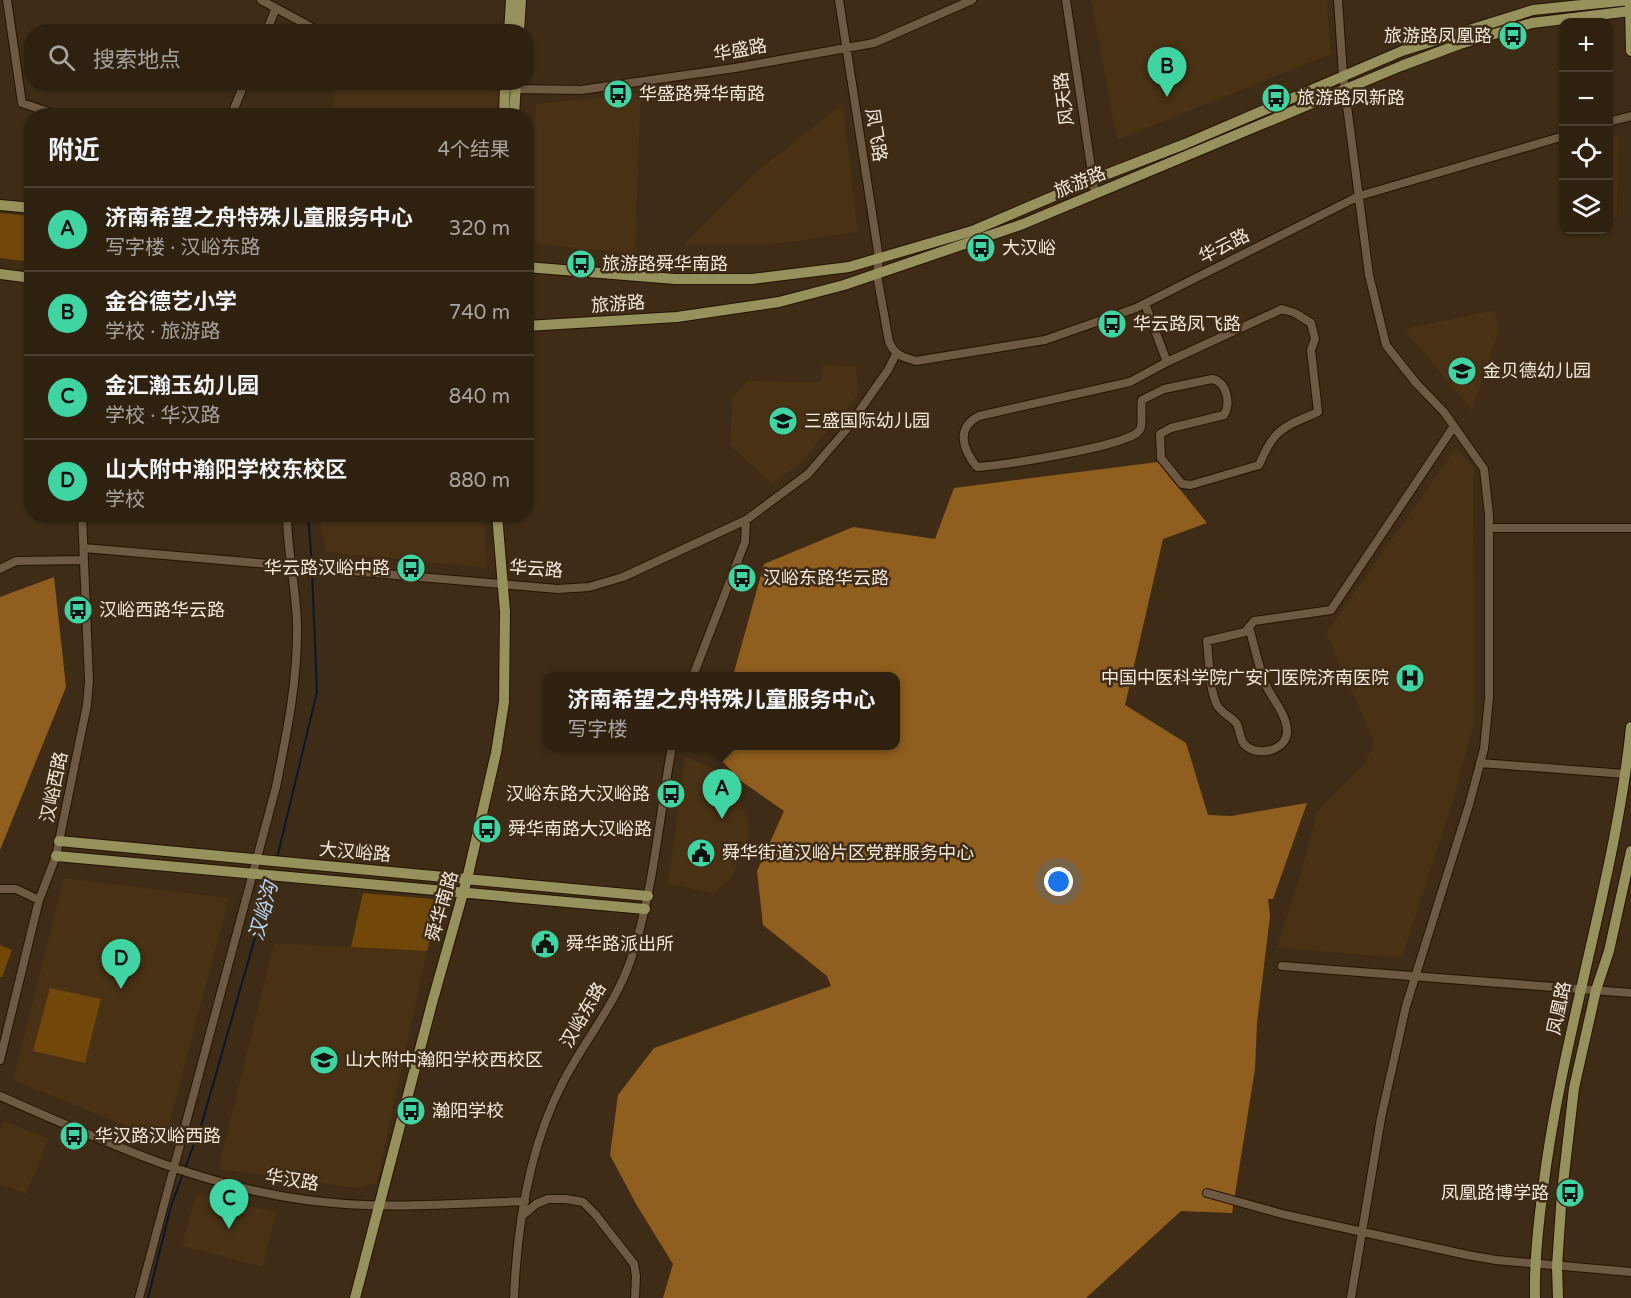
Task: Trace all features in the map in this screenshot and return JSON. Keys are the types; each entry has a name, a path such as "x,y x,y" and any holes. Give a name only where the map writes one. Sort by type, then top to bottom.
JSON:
{"main road":[{"path":"510,24 511,0"},
{"path":"520,24 521,0"},
{"path":"1630,5 1631,51"},
{"name":"旅游路","path":"534,268 675,279 752,279 849,267 972,231 1092,180 1185,144 1410,48 1533,10 1630,5"},
{"name":"旅游路","path":"534,326 700,314 779,302 877,275 1023,224 1401,66 1460,44 1532,23 1630,5"},
{"path":"506,108 510,90"},
{"path":"511,90 513,108"},
{"path":"0,205 24,207"},
{"path":"0,274 24,277"},
{"name":"舜华南路","path":"355,1298 467,879 496,753 504,702 503,583 498,522"},
{"name":"凤凰路","path":"1535,1298 1534,1264 1549,1136 1606,876 1625,774 1631,727"},
{"name":"大汉峪路","path":"59,841 648,896"},
{"name":"凤凰路","path":"1558,1298 1557,1266 1562,1192 1574,1088 1596,990 1609,951 1631,851"},
{"name":"大汉峪路","path":"56,856 645,909"}],"street":[{"path":"8,0 22,103 37,108"},
{"path":"261,0 305,24"},
{"name":"凤飞路","path":"839,0 879,258 877,275"},
{"name":"华盛路","path":"534,87 581,90 652,81 874,43 972,0"},
{"name":"风天路","path":"1066,0 1095,194"},
{"path":"1338,0 1343,75 1347,90 1369,275 1386,345 1416,383 1444,412 1484,469 1489,528 1489,698 1484,749 1469,805 1415,975 1381,1118 1351,1298"},
{"path":"269,24 276,8"},
{"path":"234,108 242,90"},
{"path":"1613,121 1631,116"},
{"name":"华云路","path":"84,548 558,589 589,587 623,577 746,520 808,474 846,430 888,370 896,354 916,361 1045,340 1144,304 1359,196 1559,137"},
{"path":"877,275 889,342 896,354"},
{"path":"1144,304 1167,362"},
{"path":"1282,309 1295,313 1311,323 1315,339 1311,350 1318,412 1280,429 1271,440 1259,465 1191,484 1182,484 1161,458 1160,434 1171,428 1224,415 1228,408 1225,387 1218,380 1212,379 1164,390 1142,400 1140,412 1142,425 1138,432 1120,441 1006,465 977,467 968,457 963,443 964,429 970,420 979,416 1130,382 1167,362 1282,309"},
{"path":"1250,627 1264,682 1283,716 1287,730 1286,742 1278,749 1249,748 1240,739 1237,724 1218,707 1214,696 1208,641 1245,632 1254,621 1331,610 1454,426"},
{"path":"695,672 745,542 746,520"},
{"name":"汉峪西路","path":"0,1060 39,900 56,856 87,705 89,681 82,522"},
{"path":"139,1298 180,1171 251,875 276,787 296,679 297,623 288,522"},
{"path":"1489,528 1631,528"},
{"path":"0,569 16,561 84,560"},
{"name":"汉峪东路","path":"514,1298 522,1217 538,1145 551,1107 563,1082 619,986 630,961 648,896 671,750"},
{"path":"1480,763 1625,774"},
{"path":"0,889 16,889 39,900"},
{"path":"1282,966 1631,993"},
{"name":"华汉路","path":"0,1096 180,1171 233,1186 306,1200 380,1205 525,1201"},
{"path":"1207,1193 1286,1215 1412,1244 1496,1260 1631,1272"},
{"path":"522,1217 536,1204 548,1199 583,1202 634,1264 635,1298"}],"shaded area":[{"path":"1091,0 1327,0 1331,54 1117,140"},
{"path":"335,90 499,90 498,108 333,108"},
{"path":"641,93 635,254 534,244 536,104"},
{"path":"843,104 858,232 770,245 683,245 757,171"},
{"path":"1618,136 1617,217 1613,217 1613,137"},
{"path":"0,213 24,215 24,261 0,258"},
{"name":"金贝德幼儿园","path":"1494,310 1499,330 1472,411 1404,329"},
{"name":"三盛国际幼儿园","path":"822,365 856,366 858,395 798,466 771,484 730,445 732,398 748,381 821,382"},
{"name":"中国中医科学院广安门医院济南医院","path":"1456,448 1473,466 1474,723 1453,801 1402,958 1277,948 1317,812 1364,764 1374,742 1326,633"},
{"path":"1158,462 1207,523 1163,539 1125,705 1186,743 1208,815 1231,816 1307,803 1273,899 1268,899 1270,916 1257,1023 1255,1069 1232,1213 1181,1211 1086,1298 663,1298 673,1264 636,1204 610,1155 618,1095 654,1048 831,986 827,976 763,925 757,871 784,811 741,781 712,750 900,750 900,672 734,672 764,564 853,527 935,539 954,488"},
{"path":"320,522 485,522 486,568 326,552"},
{"path":"54,577 66,687 0,850 0,597"},
{"path":"685,756 726,774 748,820 748,841 731,878 714,893 668,884"},
{"path":"64,878 229,898 167,1132 152,1137 13,1080"},
{"path":"363,893 433,899 440,904 427,951 351,947"},
{"name":"山大附中瀚阳学校西校区","path":"274,943 427,951 377,1183 356,1188 218,1169"},
{"path":"0,945 12,950 2,977 0,977"},
{"path":"50,988 101,999 85,1063 33,1051"},
{"path":"4,1121 49,1139 26,1194 0,1184 0,1130"},
{"path":"196,1194 276,1212 263,1267 182,1246"}],"waterway":[{"name":"汉峪沟","path":"309,522 312,566"},
{"name":"汉峪沟","path":"277,858 317,692 312,571"},
{"name":"汉峪沟","path":"185,1168 202,1123 272,878"},
{"name":"汉峪沟","path":"148,1298 171,1206 183,1174"}],"place":[{"name":"旅游路凤凰路","path":"1513,36"},
{"name":"华盛路舜华南路","path":"618,94"},
{"name":"金谷德艺小学","path":"1167,97"},
{"name":"旅游路凤新路","path":"1276,98"},
{"name":"大汉峪","path":"981,248"},
{"name":"旅游路舜华南路","path":"581,264"},
{"name":"华云路凤飞路","path":"1112,324"},
{"name":"金贝德幼儿园","path":"1462,371"},
{"name":"三盛国际幼儿园","path":"783,421"},
{"name":"华云路汉峪中路","path":"411,568"},
{"name":"汉峪东路华云路","path":"742,578"},
{"name":"汉峪西路华云路","path":"78,610"},
{"name":"中国中医科学院广安门医院济南医院","path":"1410,678"},
{"name":"汉峪东路大汉峪路","path":"671,794"},
{"name":"济南希望之舟特殊儿童服务中心","path":"722,819"},
{"name":"舜华南路大汉峪路","path":"487,829"},
{"name":"舜华街道汉峪片区党群服务中心","path":"701,853"},
{"name":"舜华路派出所","path":"545,944"},
{"name":"山大附中瀚阳学校东校区","path":"121,989"},
{"name":"山大附中瀚阳学校西校区","path":"324,1060"},
{"name":"瀚阳学校","path":"411,1111"},
{"name":"华汉路汉峪西路","path":"74,1136"},
{"name":"凤凰路博学路","path":"1570,1193"},
{"name":"金汇瀚玉幼儿园","path":"229,1229"}]}
